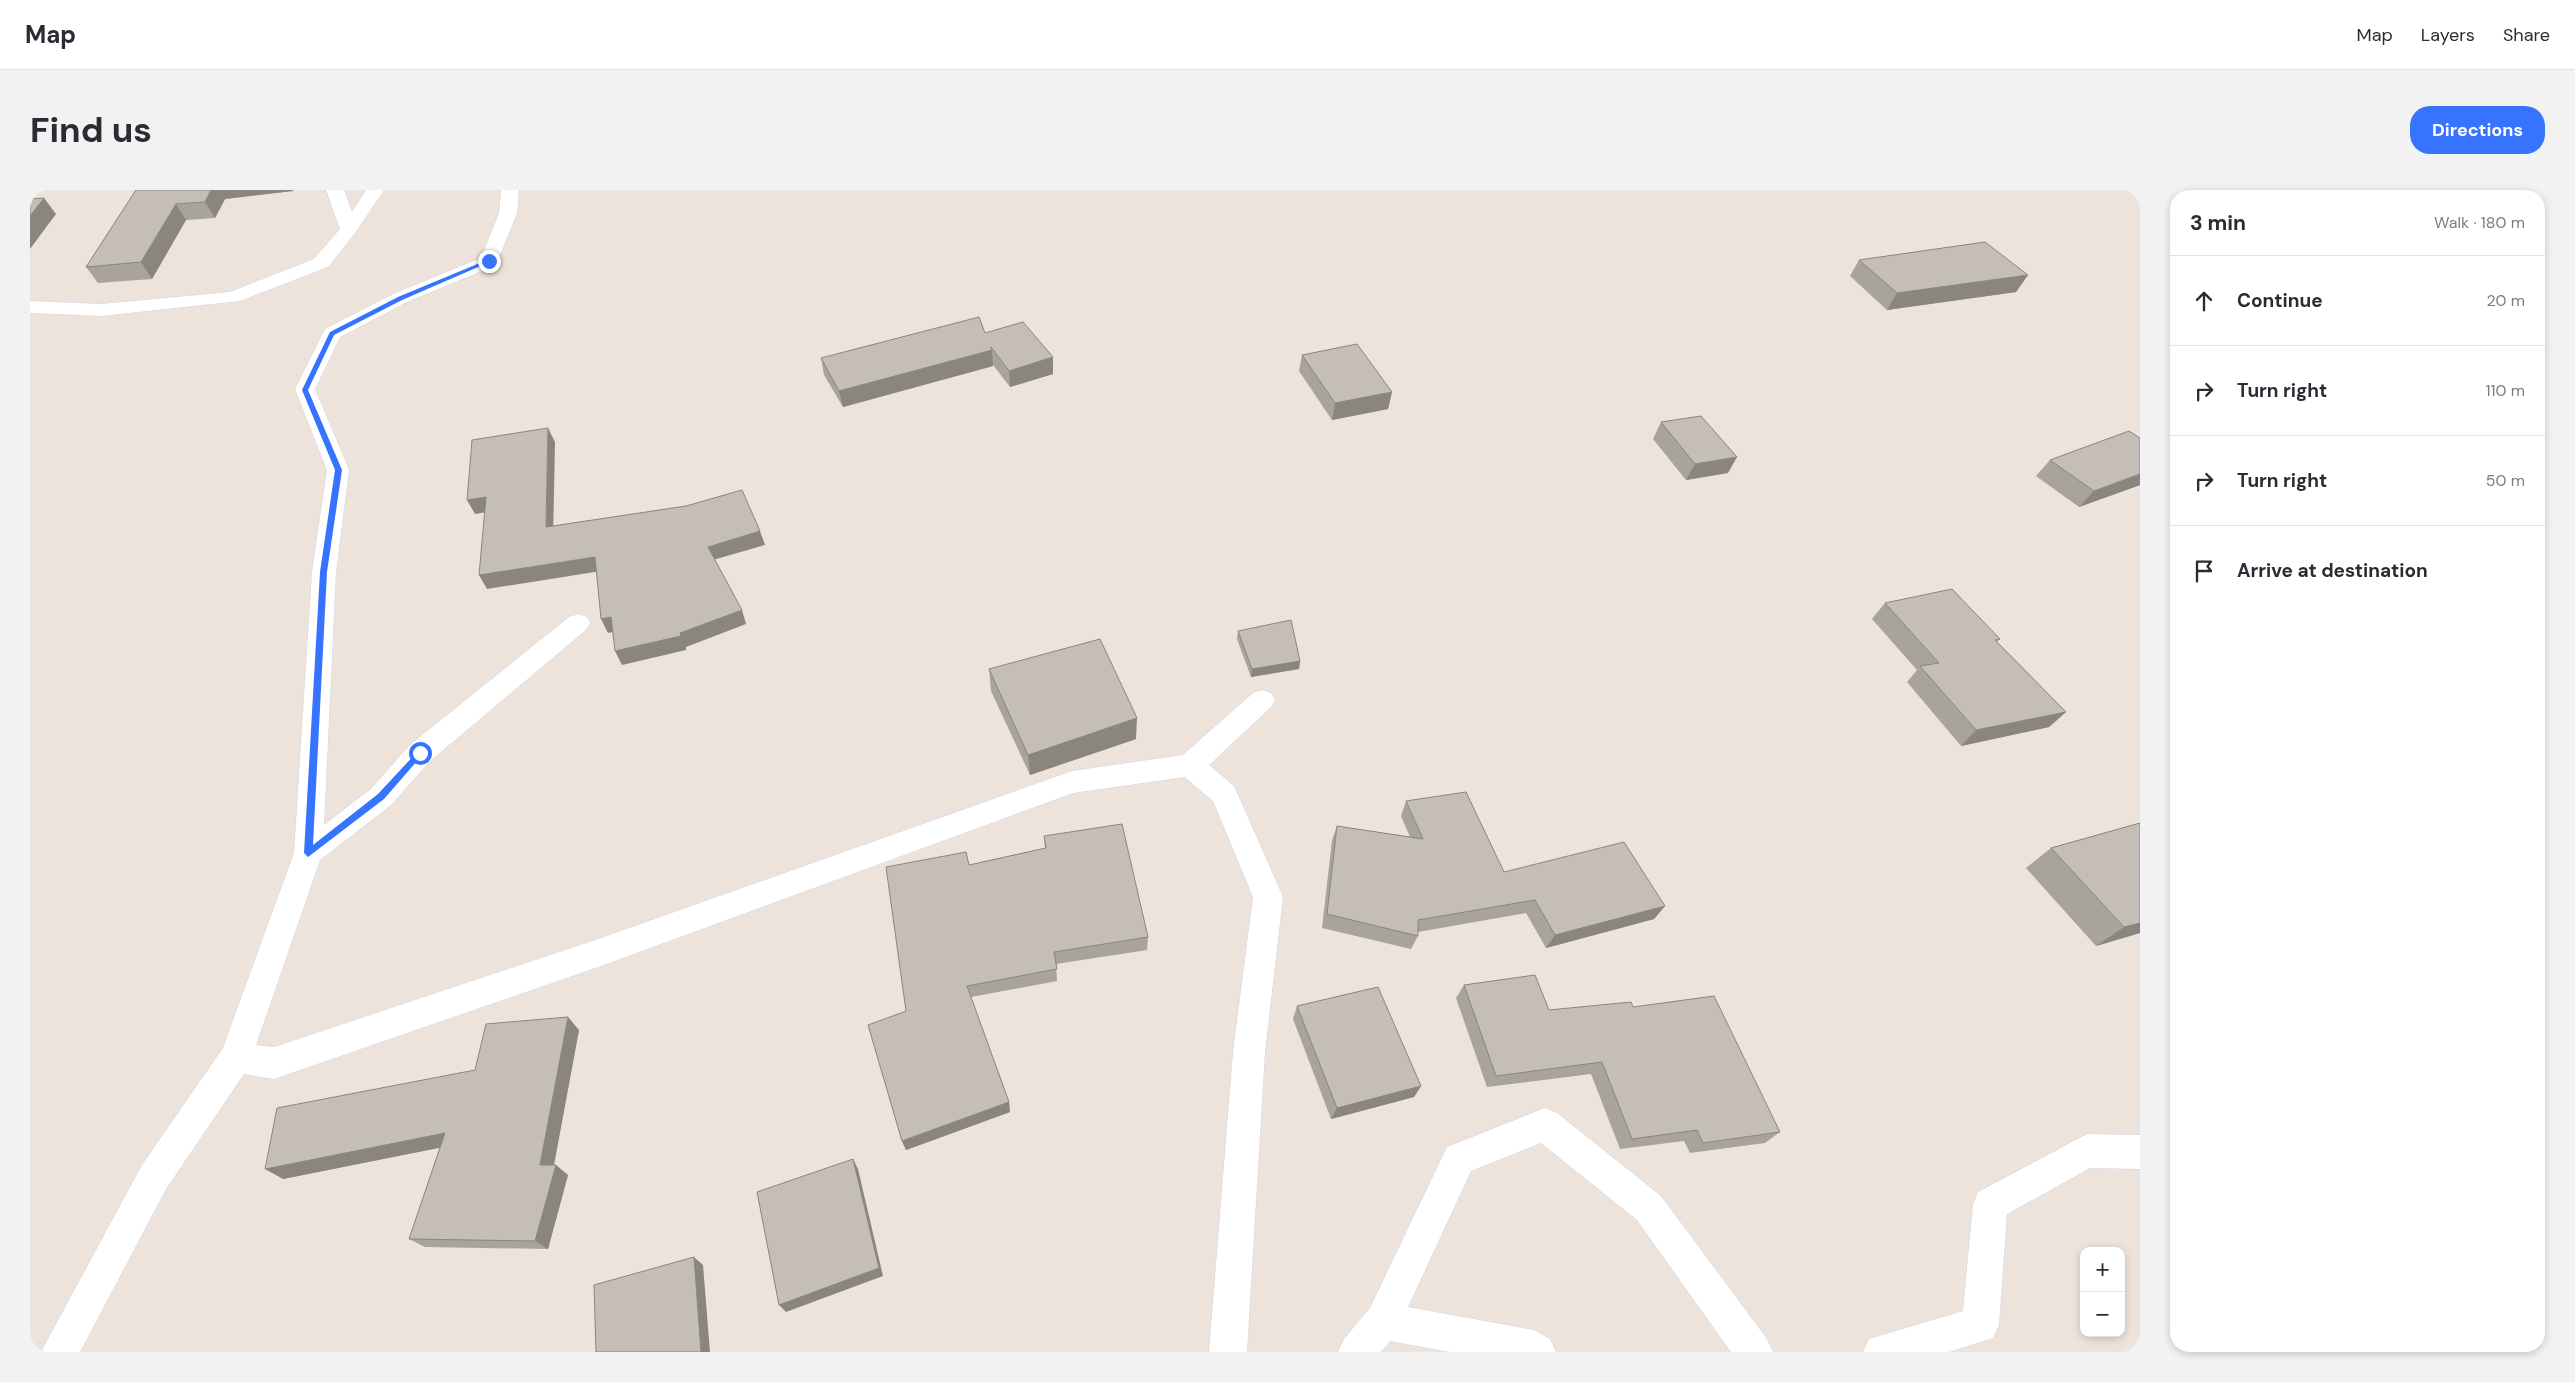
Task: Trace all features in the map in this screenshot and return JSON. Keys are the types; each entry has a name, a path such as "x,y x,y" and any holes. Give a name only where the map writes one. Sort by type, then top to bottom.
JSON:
{"street":[{"path":"336,190 349,229"},
{"path":"30,308 101,310 233,297 321,263 349,229 375,190"},
{"path":"60,1352 154,1178 236,1057 308,853 324,572 338,470 305,390 332,334 400,298 489,261 508,213 510,190"},
{"path":"308,853 381,797 420,753 578,623"},
{"path":"236,1057 274,1063 601,952 1072,782 1190,765 1262,700"},
{"path":"1190,765 1224,794 1268,897 1249,1052 1228,1352"},
{"path":"1357,1352 1383,1320 1459,1159 1545,1125 1648,1208 1754,1352"},
{"path":"1882,1352 1980,1325 1990,1204 2088,1151 2140,1152"},
{"path":"1383,1320 1534,1349 1538,1352"}],"building":[{"path":"136,190 211,190 205,202 176,204 141,262 86,267"},
{"path":"44,198 30,216 30,199"},
{"path":"1985,242 2028,275 1897,293 1859,260"},
{"path":"979,317 985,333 1023,322 1053,357 1009,371 991,347 992,350 839,391 821,358"},
{"path":"1357,344 1392,392 1335,403 1302,355"},
{"path":"1701,416 1737,457 1695,464 1661,422"},
{"path":"548,428 546,527 686,506 742,490 760,531 708,547 742,610 680,633 681,636 615,651 611,617 601,619 595,557 479,575 486,497 467,500 472,440"},
{"path":"2129,431 2140,438 2140,474 2094,491 2050,460"},
{"path":"1952,589 2000,639 1995,640 2066,712 1976,730 1920,666 1939,663 1885,603"},
{"path":"1291,620 1300,661 1252,669 1238,631"},
{"path":"1100,639 1137,718 1028,755 989,669"},
{"path":"1466,792 1504,872 1624,842 1665,906 1555,935 1535,900 1418,920 1418,936 1327,914 1337,826 1423,839 1406,801"},
{"path":"2140,823 2140,923 2124,927 2051,848"},
{"path":"1122,824 1148,937 1054,952 1057,969 967,986 1009,1102 902,1141 868,1025 906,1011 886,867 966,852 969,865 1046,848 1044,836"},
{"path":"1535,975 1549,1010 1631,1002 1633,1007 1714,996 1780,1132 1703,1143 1697,1130 1632,1139 1602,1062 1496,1076 1464,985"},
{"path":"1378,987 1421,1086 1337,1108 1297,1006"},
{"path":"568,1017 540,1165 556,1165 535,1241 409,1239 445,1133 265,1169 277,1108 475,1070 486,1024"},
{"path":"853,1159 879,1268 779,1305 757,1192"},
{"path":"694,1257 701,1352 596,1352 594,1285"}],"route":[{"path":"420,753 381,797 308,853 324,572 338,470 305,390 332,334 400,298 489,261"}]}
